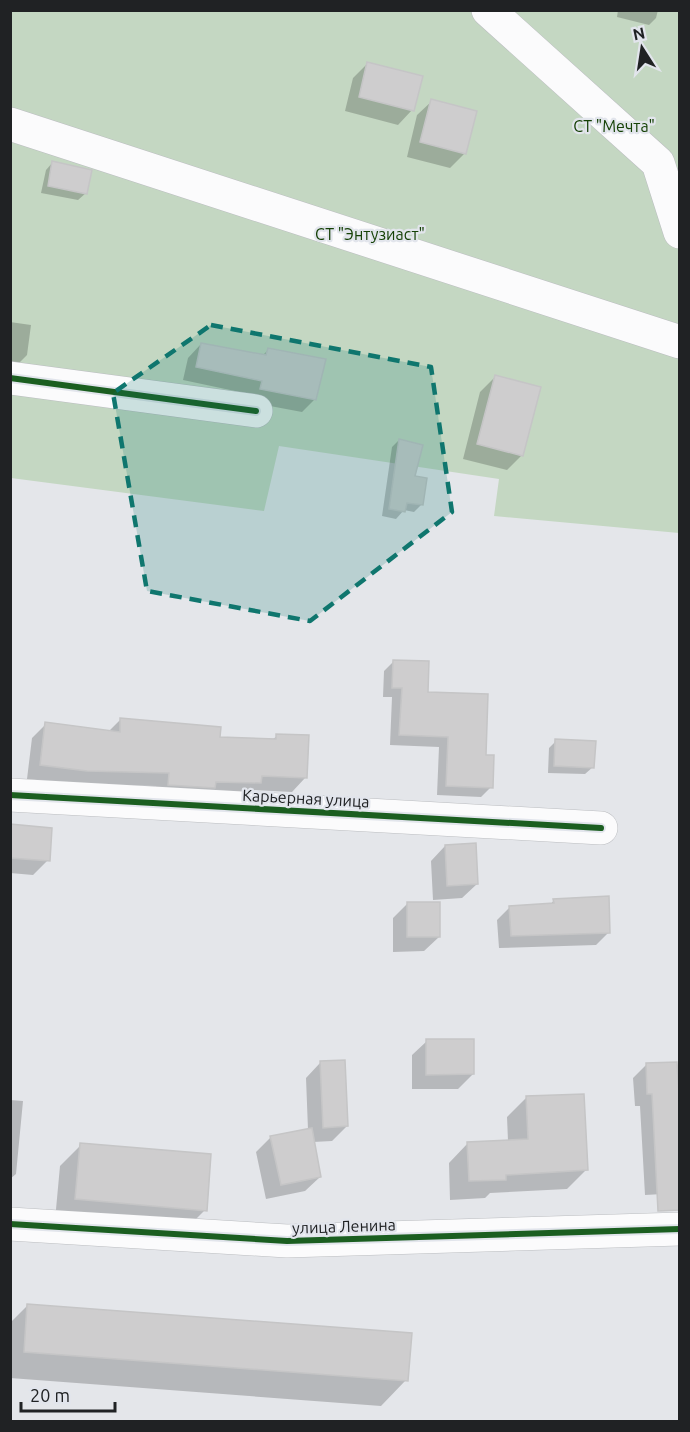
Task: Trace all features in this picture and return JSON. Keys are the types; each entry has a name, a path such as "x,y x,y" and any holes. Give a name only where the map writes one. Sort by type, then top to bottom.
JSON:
{"street":[{"path":"488,10 658,163 680,232"},
{"path":"10,124 680,342"},
{"path":"10,378 256,411"},
{"name":"Карьерная улица","path":"10,795 601,828"},
{"name":"улица Ленина","path":"10,1224 287,1241 680,1230"}],"highlighted area":[{"path":"211,325 431,367 452,512 310,621 147,591 113,393"}],"green space":[{"name":"СТ \"Энтузиаст\"","path":"11,11 679,11 679,533 494,516 499,479 279,446 264,511 11,478"}],"building":[{"path":"367,62 423,76 414,111 359,97"},
{"path":"431,99 477,111 466,154 420,142"},
{"path":"52,161 92,170 87,194 48,186"},
{"path":"201,343 266,355 268,348 326,359 316,400 260,389 262,381 196,367"},
{"path":"495,375 541,387 523,456 477,444"},
{"path":"399,439 423,445 415,476 427,478 423,505 407,503 405,512 389,509"},
{"path":"393,660 429,661 428,692 488,694 486,755 494,755 493,788 446,786 448,737 399,735 402,688 392,688"},
{"path":"120,718 221,727 220,737 276,739 276,734 309,735 307,778 262,776 261,783 216,782 215,788 168,785 169,773 87,771 40,765 45,722 120,732"},
{"path":"555,739 596,741 594,768 554,766"},
{"path":"10,824 52,828 50,861 10,858"},
{"path":"476,843 478,884 447,886 445,845"},
{"path":"609,896 610,933 511,936 509,906 554,903 553,899"},
{"path":"407,902 440,902 440,937 407,937"},
{"path":"426,1039 474,1039 474,1074 426,1075"},
{"path":"345,1060 348,1126 323,1128 320,1061"},
{"path":"677,1062 680,1110 680,1210 658,1211 652,1094 647,1094 646,1063"},
{"path":"584,1094 588,1170 506,1175 506,1180 469,1181 467,1142 528,1139 526,1096"},
{"path":"312,1128 321,1177 281,1185 270,1136"},
{"path":"80,1143 211,1154 207,1211 75,1199"},
{"path":"27,1304 412,1333 408,1381 24,1352"}],"cycle path":[{"path":"10,378 256,411"},
{"path":"10,795 601,828"},
{"path":"10,1224 287,1241 680,1229"}],"park label":[{"name":"СТ \"Мечта\"","path":"614,126"}]}
